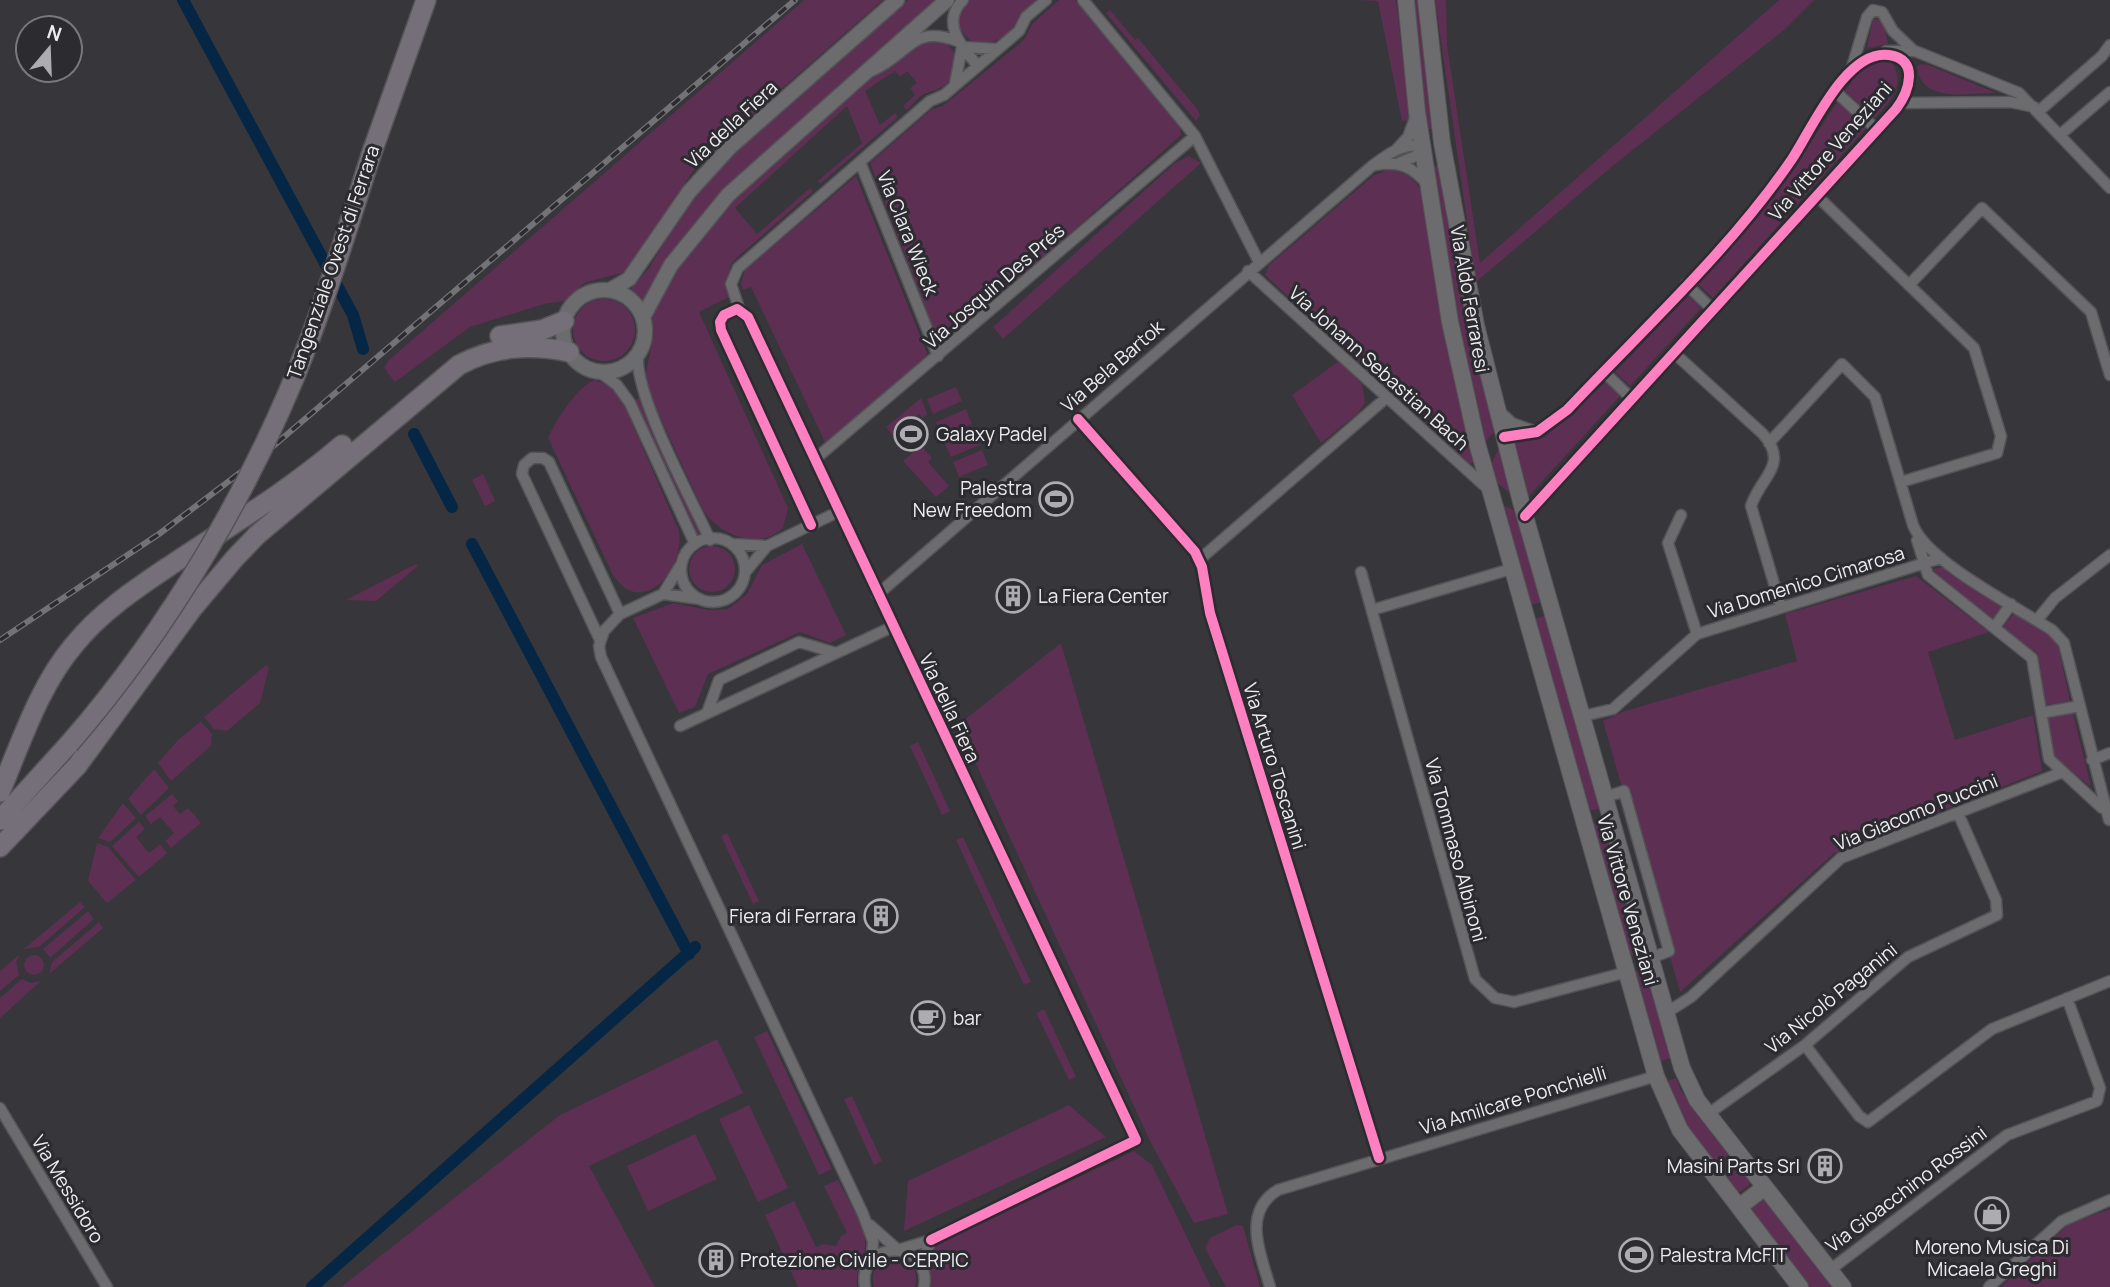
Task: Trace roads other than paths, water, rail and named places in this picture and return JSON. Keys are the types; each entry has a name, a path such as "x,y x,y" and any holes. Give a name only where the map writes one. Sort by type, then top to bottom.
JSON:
{"highway":[{"name":"Tangenziale Ovest di Ferrara","path":"0,820 69,744 160,622 205,552 235,498 309,342 426,0"},
{"path":"0,792 59,666 73,645 111,607 307,474 453,354 481,341 542,330 564,321"},
{"path":"0,847 77,766 192,609 257,535 460,365 485,354 526,346 569,352"}],"main road":[{"name":"Via Aldo Ferraresi","path":"1405,0 1417,112 1450,322 1481,459"},
{"name":"Via Aldo Ferraresi","path":"1426,0 1442,143 1466,281 1505,439"},
{"path":"1423,146 1442,143"},
{"path":"1481,459 1505,439"},
{"name":"Via Vittore Veneziani","path":"1505,439 1666,1013 1689,1086 1843,1287"},
{"name":"Via Vittore Veneziani","path":"1481,459 1656,1076 1675,1124 1800,1287"},
{"path":"1488,489 1523,509"},
{"path":"1524,613 1552,607"},
{"path":"1583,820 1611,814"},
{"path":"1626,969 1651,958"},
{"path":"1656,1076 1682,1068"},
{"path":"1739,1207 1765,1187"}],"street":[{"name":"Via della Fiera","path":"564,321 568,310 586,293 610,290 629,279 646,259 689,192 730,147 897,0"},
{"path":"710,540 646,400 637,371 638,355 643,343 643,317 671,265 719,205 947,0"},
{"path":"954,87 960,44 953,19 963,0"},
{"name":"Via della Fiera","path":"872,1259 884,1251 930,1240 1136,1140 748,317 740,311 731,288 738,268 930,101 954,87 1019,32 1026,18 1046,0"},
{"path":"1083,0 1195,136 1259,261"},
{"path":"1880,0 1893,31 1915,51"},
{"path":"1851,69 1869,13 1878,10 1885,16"},
{"path":"862,75 886,65 925,35 937,35 960,44 998,49"},
{"path":"960,44 978,66"},
{"path":"2039,110 2102,56 2110,45"},
{"path":"1872,56 1892,50 1915,51 2020,93 2039,110 2110,188"},
{"name":"Via Vittore Veneziani","path":"1505,439 1537,432 1567,410 1686,284 1740,226 1791,160 1851,69 1872,56 1891,55 1901,59 1908,67 1909,85 1901,103 1541,498 1523,509"},
{"name":"Via Vittore Veneziani","path":"1835,92 1876,129"},
{"path":"2061,134 2110,92"},
{"path":"1901,103 2018,102 2039,110"},
{"name":"Via Bela Bartok","path":"877,595 1259,261 1396,150 1408,137 1417,112"},
{"name":"Via Josquin Des Prés","path":"814,460 1195,136"},
{"name":"Via Bela Bartok","path":"1396,150 1411,145 1423,146"},
{"path":"1373,166 1399,163 1416,156 1423,146"},
{"name":"Via Clara Wieck","path":"860,162 938,356"},
{"path":"1399,163 1419,174 1429,187"},
{"path":"1816,195 1974,348 2001,442 2000,449 1991,455 1900,482"},
{"path":"1909,285 1982,208 2091,312 2110,375"},
{"name":"Via Johann Sebastian Bach","path":"1248,271 1488,489"},
{"path":"1686,284 1712,309"},
{"path":"610,290 630,299 643,317"},
{"path":"740,311 724,315 721,330 811,525"},
{"path":"564,321 562,332 569,352 582,366 598,371 617,386 630,402 695,544"},
{"path":"1673,352 1769,443 1774,463 1751,506 1782,607"},
{"path":"598,371 620,369 638,355"},
{"path":"1769,443 1842,364 1875,397 1923,564 1933,580 2032,658 2049,759 2094,798 2109,821"},
{"path":"1604,371 1631,398"},
{"path":"1199,559 1386,398"},
{"path":"1498,410 1512,423 1537,432"},
{"name":"Via Arturo Toscanini","path":"1078,419 1185,539 1199,559 1206,602 1379,1158"},
{"path":"620,614 549,462 543,458 532,458 524,465 522,474 600,640 603,662 863,1214 873,1241 872,1259 865,1272 865,1287"},
{"path":"663,594 695,544 710,540 767,545 838,512"},
{"path":"1681,515 1668,543 1697,634"},
{"path":"1913,525 1921,542 1941,558 2037,620 2064,642 2109,821"},
{"path":"732,544 743,555 747,570"},
{"path":"600,640 607,626 620,614 663,594 712,601 724,599 740,585 747,570 767,545"},
{"path":"2037,620 2055,598 2110,555"},
{"name":"Via Domenico Cimarosa","path":"1583,716 1613,709 1697,634 1941,558"},
{"path":"682,563 683,582 700,598"},
{"path":"1372,610 1511,569"},
{"name":"Via Tommaso Albinoni","path":"1361,572 1468,963 1481,988 1504,1001 1524,1001 1626,969"},
{"path":"1994,628 2011,604"},
{"path":"680,726 892,627"},
{"path":"707,713 719,680 799,642 836,653"},
{"path":"2041,713 2080,706"},
{"path":"2092,760 2110,753"},
{"name":"Via Giacomo Puccini","path":"1666,1013 1691,997 1841,858 2063,772"},
{"path":"1606,797 1624,791 1669,951 1651,958"},
{"name":"Via Nicolò Paganini","path":"1708,1114 1805,1045 1908,957 1997,915 1996,900 1958,813"},
{"path":"1805,1045 1854,1110 1868,1122 1992,1029 2110,981"},
{"name":"Via Gioacchino Rossini","path":"1830,1270 2007,1135 2097,1101 2100,1088 2067,998"},
{"name":"Via Amilcare Ponchielli","path":"1270,1287 1255,1227 1267,1198 1290,1185 1656,1076"},
{"name":"Via Messidoro","path":"0,1108 107,1287"},
{"path":"1990,1287 2062,1221 2110,1200"},
{"path":"863,1214 875,1231 898,1249 909,1253 921,1265"},
{"path":"924,1287 921,1265 930,1240"}],"waterway":[{"path":"183,0 353,315 363,349"},
{"path":"414,434 452,507"},
{"path":"472,544 689,954"},
{"path":"312,1287 695,947"}],"railway":[{"path":"0,640 159,534 257,460 795,0"}],"place":[{"name":"Galaxy Padel","path":"911,434"},
{"name":"Palestra New Freedom","path":"1056,499"},
{"name":"La Fiera Center","path":"1013,596"},
{"name":"Fiera di Ferrara","path":"881,916"},
{"name":"bar","path":"928,1018"},
{"name":"Masini Parts Srl","path":"1825,1166"},
{"name":"Moreno Musica Di Micaela Greghi","path":"1992,1214"},
{"name":"Palestra McFIT","path":"1636,1255"},
{"name":"Protezione Civile - CERPIC","path":"716,1260"}]}
